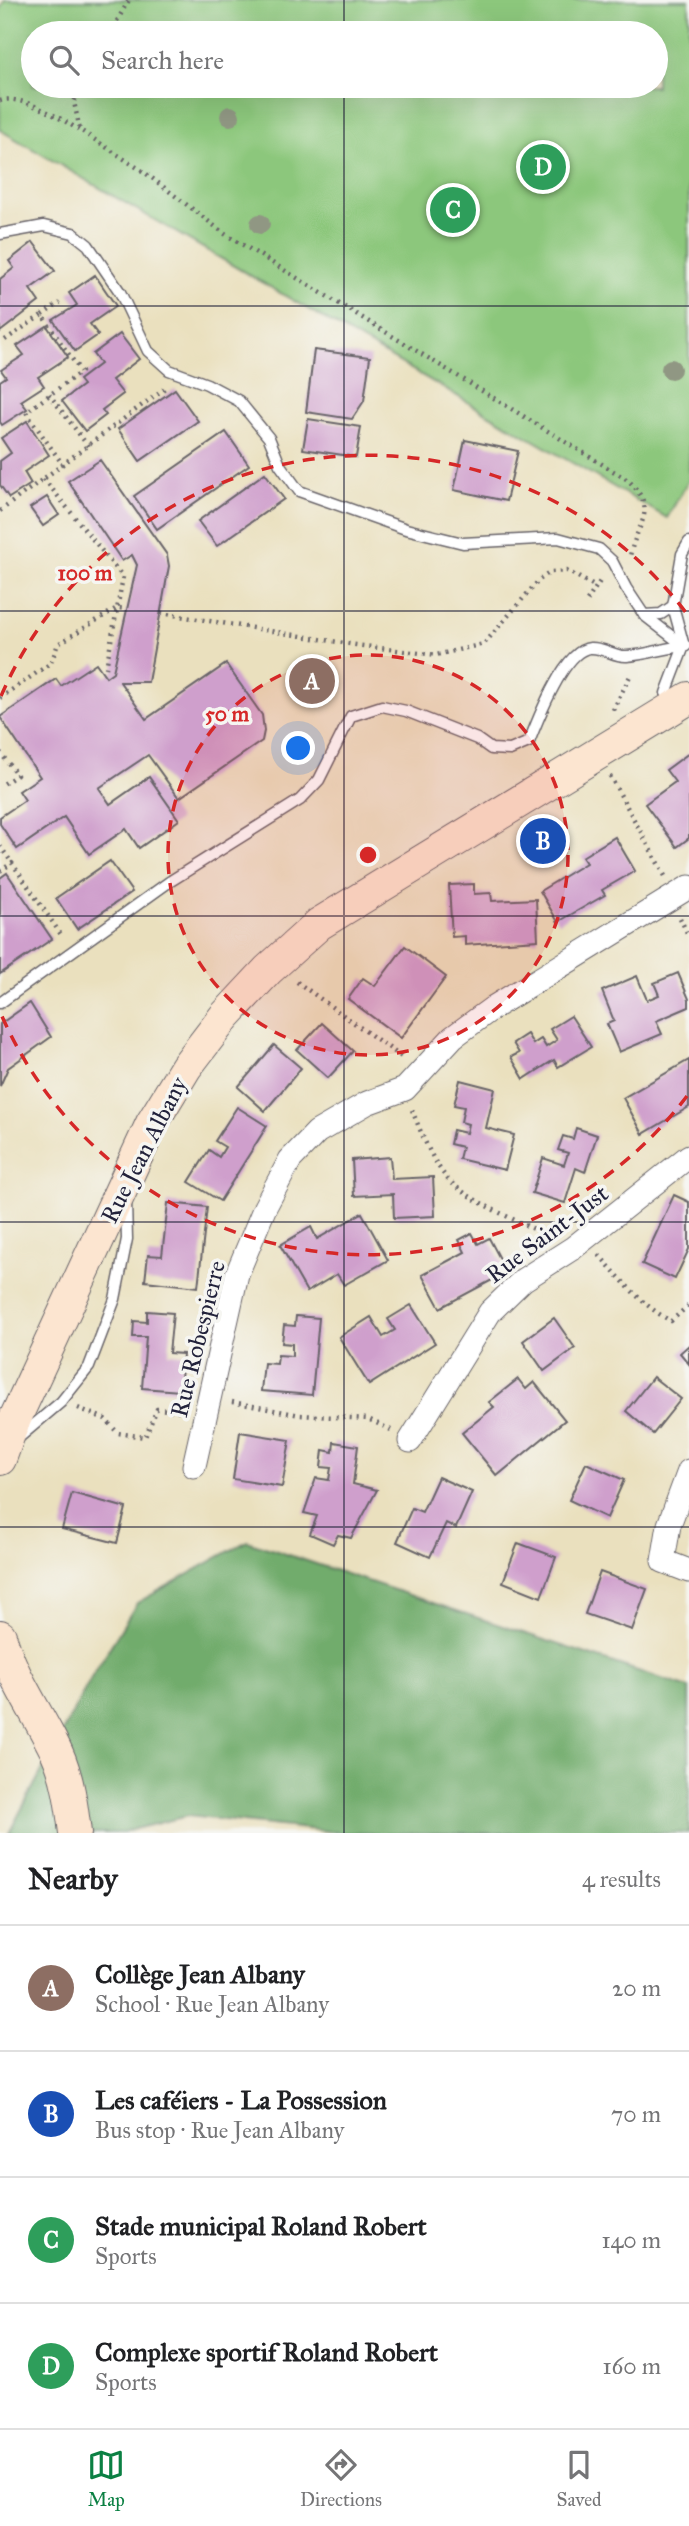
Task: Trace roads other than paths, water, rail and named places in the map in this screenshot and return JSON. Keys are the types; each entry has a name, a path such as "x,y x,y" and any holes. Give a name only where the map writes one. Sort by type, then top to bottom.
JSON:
{"main road":[{"name":"Rue Jean Albany","path":"2,1455 13,1423 152,1123 186,1067 225,1016 273,965 319,924 610,742 677,695 687,655"},
{"path":"0,1636 6,1658 58,1755 72,1806 75,1833"}],"street":[{"name":"Rue Robespierre","path":"194,1466 237,1274 265,1207 290,1160 317,1132 367,1103 405,1089 453,1037 494,1007 682,891"},
{"name":"Rue Saint-Just","path":"410,1441 490,1312 523,1280 579,1243 689,1156"},
{"path":"689,1471 669,1525 663,1561 689,1571"}],"lane":[{"path":"0,234 44,226 73,233 88,245 120,292 148,351 169,370 207,384 239,401 269,438 280,466 299,491 406,529 463,543 558,538 599,550 612,561 644,615 687,655"},
{"path":"687,655 673,606 682,554 689,542"},
{"path":"644,615 661,614 673,606"},
{"path":"0,1003 169,882 300,800 319,780 351,716 382,706 406,711 477,739 491,749 510,750 529,741 545,702 571,658 586,648 603,648 622,657 687,655"},
{"path":"2,1455 61,1402 89,1367 114,1299 127,1239 125,1182"}],"place":[{"name":"Complexe sportif Roland Robert","path":"543,167"},
{"name":"Stade municipal Roland Robert","path":"453,210"},
{"name":"Collège Jean Albany","path":"312,681"},
{"name":"Les caféiers - La Possession","path":"543,841"}]}
